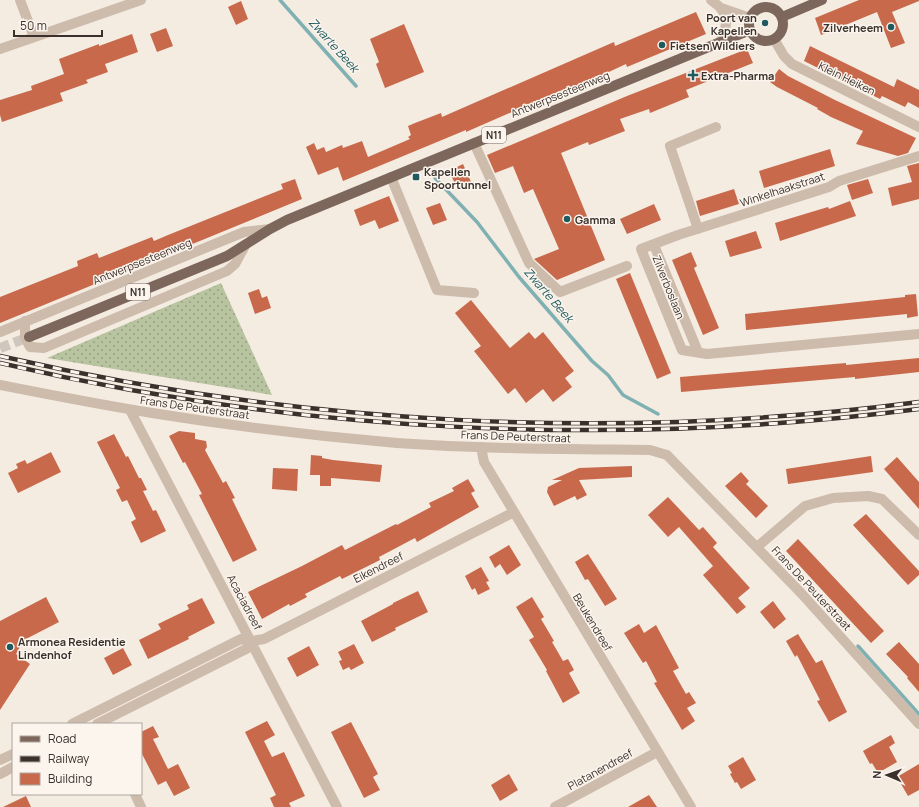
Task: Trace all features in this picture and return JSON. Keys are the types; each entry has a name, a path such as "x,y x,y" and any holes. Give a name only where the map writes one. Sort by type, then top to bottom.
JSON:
{"main road":[{"path":"782,16 822,0"},
{"path":"765,7 775,9 782,16 782,32 774,39 763,41 757,39 750,30 750,18 756,10 765,7"},
{"name":"Antwerpsesteenweg","path":"29,337 227,256 287,220 750,30"}],"street":[{"path":"20,0 34,37"},
{"path":"0,49 141,0"},
{"path":"711,0 721,8 726,16 726,26 720,42"},
{"path":"721,8 750,18"},
{"name":"Klein Heiken","path":"774,39 784,56 792,64 919,127"},
{"path":"698,229 670,146 716,127"},
{"path":"474,143 529,263 560,292 627,266"},
{"name":"Winkelhaakstraat","path":"654,244 829,187 839,181 919,156"},
{"path":"390,177 437,290 474,293"},
{"name":"Antwerpsesteenweg","path":"0,332 244,232 270,229"},
{"name":"Antwerpsesteenweg","path":"25,322 25,336 30,346 44,348 228,271 235,264 246,244"},
{"name":"Zilverboslaan","path":"654,244 698,352 707,354 919,334"},
{"name":"Frans De Peuterstraat","path":"0,385 130,410 236,426 318,435 397,443 480,447 650,450 667,455 801,593 919,724"},
{"name":"Acaciadreef","path":"130,410 252,641 337,807"},
{"name":"Beukendreef","path":"480,447 484,462 690,807"},
{"path":"757,548 805,506 832,498 868,496 882,499 919,535"},
{"name":"Eikendreef","path":"74,723 241,639 252,641 264,638 514,512"},
{"name":"Eikendreef","path":"100,723 248,648 252,641"},
{"path":"94,712 98,723"},
{"name":"Platanendreef","path":"556,807 657,752"},
{"path":"0,760 12,754"},
{"path":"0,774 12,768"},
{"path":"135,795 141,807"}],"green space":[{"path":"221,283 272,395 47,358"}],"building":[{"path":"859,0 919,0 892,12 905,43 891,48 877,12 821,35 815,18"},
{"path":"241,1 248,19 236,25 228,7"},
{"path":"696,12 706,34 627,67 626,64 570,90 569,87 466,132 466,130 343,181 338,167 318,175 306,147 314,143 317,150 324,147 326,152 342,145 343,148 362,141 368,157 410,139 408,137 411,135 408,126 441,113 442,117 614,42 615,46"},
{"path":"404,24 424,72 385,88 376,64 379,62 370,39"},
{"path":"166,28 173,46 157,52 150,34"},
{"path":"132,34 138,52 105,64 108,72 86,80 88,83 60,93 63,101 2,122 0,115 0,100 32,90 31,86 64,74 59,59 99,44 99,46"},
{"path":"810,46 894,87 897,79 919,90 919,108 908,102 905,107 882,96 880,99 804,61"},
{"path":"747,49 753,63 686,90 689,97 650,113 649,109 620,119 625,131 589,145 588,142 561,153 605,260 557,280 534,259 559,249 533,189 524,193 513,166 495,173 487,155 627,96"},
{"path":"779,69 788,76 835,100 916,138 908,153 898,156 856,144 863,131 831,117 817,109 818,108 770,82"},
{"path":"830,149 835,166 764,188 759,171"},
{"path":"919,163 919,199 892,206 888,188 912,182 907,166"},
{"path":"463,164 471,182 457,188 449,171"},
{"path":"295,179 302,199 0,323 0,297 78,266 77,261 97,253 99,258 152,237 154,241 283,189 281,184"},
{"path":"868,179 873,193 852,200 847,185"},
{"path":"734,189 739,204 700,216 696,201"},
{"path":"389,196 399,221 379,229 375,220 360,226 354,210"},
{"path":"850,201 856,216 780,241 775,223 828,207 829,209"},
{"path":"440,203 447,220 433,225 426,208"},
{"path":"654,204 661,220 627,234 620,219"},
{"path":"756,231 762,248 730,257 725,241"},
{"path":"691,252 697,266 694,268 719,328 703,335 672,260"},
{"path":"630,273 671,373 657,379 616,279"},
{"path":"259,289 262,298 267,296 271,308 255,314 248,293"},
{"path":"916,294 918,316 907,318 907,314 746,330 745,314 905,297 905,295"},
{"path":"471,300 510,348 529,332 535,339 543,332 574,371 565,378 572,387 553,402 543,389 526,403 515,388 508,394 474,351 481,346 455,313"},
{"path":"919,358 919,372 855,379 855,377 681,392 680,377"},
{"path":"179,431 195,433 195,439 206,441 207,447 205,450 223,483 226,481 235,498 232,499 257,550 233,562 199,495 202,494 169,436"},
{"path":"114,434 126,457 128,456 139,478 141,478 147,490 143,491 153,511 156,510 166,531 141,543 131,522 136,519 127,500 122,502 116,490 120,488 97,442"},
{"path":"51,452 61,472 18,493 8,473 18,468 16,464 25,460 27,464"},
{"path":"311,455 322,456 322,458 333,460 382,465 380,482 331,478 331,486 320,486 320,475 310,475"},
{"path":"871,456 873,472 788,484 786,469"},
{"path":"897,457 919,482 919,509 884,469"},
{"path":"632,466 632,477 579,480 587,495 577,500 575,496 554,506 547,492 548,487 562,480 552,480 579,468"},
{"path":"273,468 298,469 297,491 272,489"},
{"path":"741,472 749,481 746,484 768,506 756,518 725,486"},
{"path":"468,479 475,491 471,493 479,507 417,542 415,538 379,557 380,560 342,579 340,576 305,594 307,597 290,606 289,604 262,619 248,592 342,545 345,550 396,524 397,525 431,507 429,503 454,491 452,488"},
{"path":"668,497 699,530 703,527 717,543 713,547 750,588 738,598 746,607 737,614 703,575 713,566 679,527 668,537 648,515"},
{"path":"866,514 919,571 919,575 908,585 853,525"},
{"path":"798,539 884,631 871,643 786,551"},
{"path":"509,545 521,565 507,575 500,564 495,568 489,557"},
{"path":"588,554 617,599 605,606 588,579 585,580 575,562"},
{"path":"481,567 489,581 486,582 490,589 478,595 475,588 472,590 465,576"},
{"path":"418,591 428,612 395,628 396,630 372,642 361,621"},
{"name":"Armonea Residentie Lindenhof","path":"46,597 59,622 24,640 16,654 30,664 0,710 0,621"},
{"path":"532,597 544,617 541,619 554,641 552,642 563,661 568,659 574,670 569,673 580,693 563,703 546,671 547,670 529,640 534,637 516,607"},
{"path":"202,598 215,623 188,637 189,639 148,659 139,640 161,629 158,624 189,609 187,605"},
{"path":"773,601 786,619 774,629 760,612"},
{"path":"639,624 644,633 656,625 679,668 673,671 686,694 689,692 696,703 687,708 695,721 682,730 654,683 657,682 646,661 643,663 624,633"},
{"path":"798,634 816,663 822,660 847,712 829,722 817,701 820,700 797,655 795,657 786,641"},
{"path":"899,642 919,664 919,692 907,678 908,677 886,654"},
{"path":"354,644 364,663 351,670 349,667 343,670 339,661 342,660 338,652"},
{"path":"309,646 319,665 297,677 287,658"},
{"path":"123,648 132,665 113,675 104,658"},
{"path":"267,721 275,735 264,741 272,757 284,752 305,796 289,803 291,807 274,807 270,798 276,795 245,732"},
{"path":"351,722 378,774 373,777 380,790 364,798 331,732"},
{"path":"153,726 159,737 153,739 168,769 178,764 190,788 174,796 166,781 158,785 142,754 142,732"},
{"path":"891,735 895,743 889,747 897,762 878,773 872,763 870,764 863,751"},
{"path":"743,757 756,780 741,789 737,782 735,783 728,766"},
{"path":"919,764 919,790 908,796 897,777"},
{"path":"509,774 518,790 500,801 491,785"},
{"path":"649,795 657,807 628,807"},
{"path":"26,796 31,807 3,807"}],"waterway":[{"name":"Zwarte Beek","path":"280,0 356,86"},
{"name":"Zwarte Beek","path":"435,178 477,222 519,277 592,361 608,375 623,395 658,414"},
{"name":"Zwarte Beek","path":"858,646 919,714"}],"tunnel":[{"path":"0,348 29,337"}],"railway":[{"path":"0,356 113,379 227,398 342,411 458,420 573,423 689,421 804,414 919,402"},
{"path":"0,363 113,387 227,405 342,419 458,427 574,430 689,428 805,421 919,409"}],"place":[{"name":"Poort van Kapellen","path":"765,23"},
{"name":"Zilverheem","path":"891,27"},
{"name":"Fietsen Wildiers","path":"662,45"},
{"name":"Extra-Pharma","path":"693,75"},
{"name":"Kapellen Spoortunnel","path":"416,177"},
{"name":"Gamma","path":"567,219"},
{"name":"Armonea Residentie Lindenhof","path":"10,647"}]}
